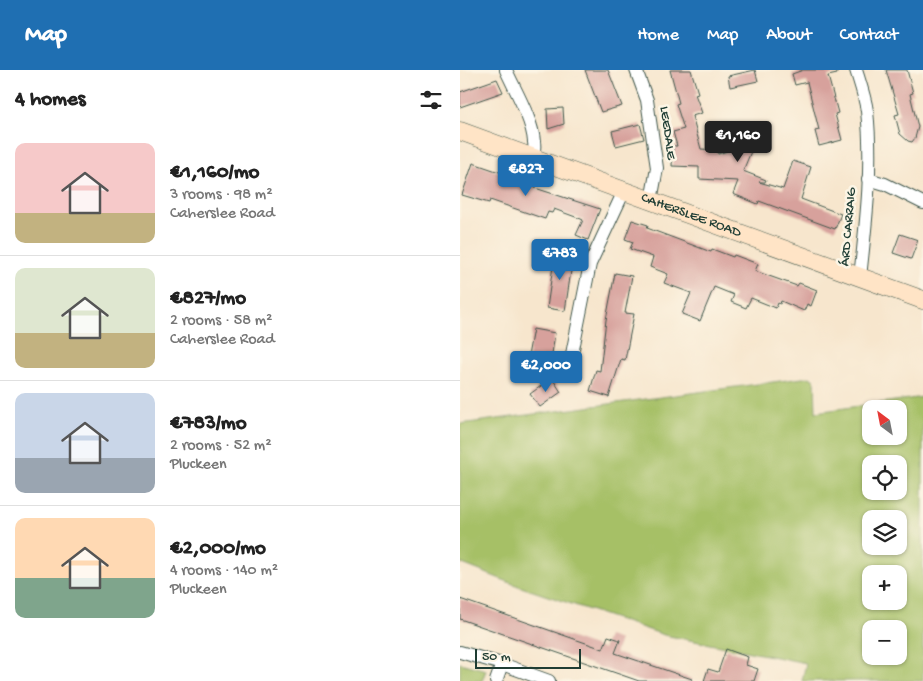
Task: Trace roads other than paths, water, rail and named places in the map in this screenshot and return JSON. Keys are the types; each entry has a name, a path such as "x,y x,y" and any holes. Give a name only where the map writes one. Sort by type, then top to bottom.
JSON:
{"main road":[{"name":"CAHERSLEE ROAD","path":"461,134 533,158 923,300"}],"street":[{"path":"506,70 533,133 535,144 533,158"},
{"name":"LEEDALE","path":"636,70 647,100 657,168 652,201"},
{"name":"ÁRD CARRAIG","path":"856,70 867,110 868,179 866,228 860,277"},
{"name":"ÁRD CARRAIG","path":"868,179 885,184 923,202"},
{"path":"569,369 590,264 624,191"},
{"path":"460,652 502,664 549,681"},
{"path":"496,681 502,664"}]}
